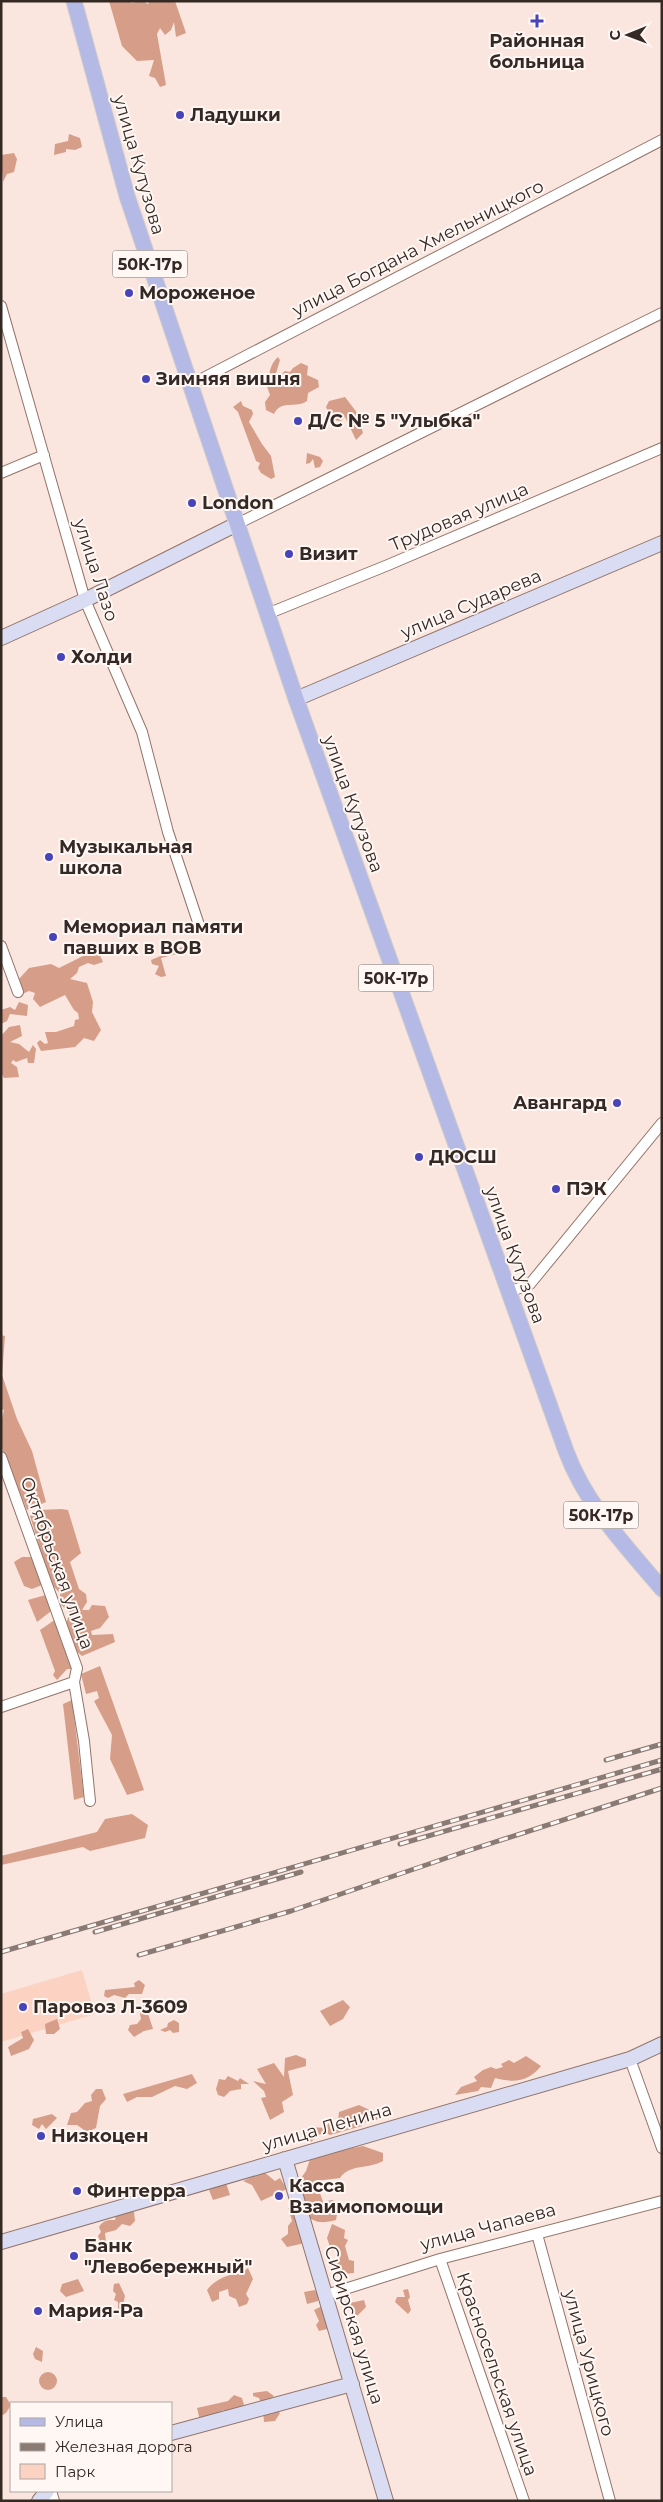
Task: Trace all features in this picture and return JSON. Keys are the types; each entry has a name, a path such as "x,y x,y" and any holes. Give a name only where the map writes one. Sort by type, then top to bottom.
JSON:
{"main road":[{"name":"улица Кутузова","path":"74,1 127,196 267,614 575,1477 604,1520 662,1589"}],"street":[{"name":"улица Богдана Хмельницкого","path":"190,385 662,140"},
{"name":"улица Лазо","path":"1,306 85,600 142,732 168,832 199,925"},
{"path":"1,638 85,600 662,313"},
{"name":"Трудовая улица","path":"267,614 388,565 662,448"},
{"path":"1,473 44,455"},
{"name":"улица Сударева","path":"296,699 662,543"},
{"path":"1,946 18,992"},
{"path":"508,1292 530,1284 662,1123"},
{"name":"Октябрьская улица","path":"1,1456 77,1668 74,1682 84,1741 90,1801"},
{"path":"1,1708 74,1682"},
{"name":"улица Ленина","path":"1,2242 630,2059 662,2044"},
{"path":"630,2059 662,2148"},
{"name":"Сибирская улица","path":"285,2159 386,2501"},
{"name":"улица Чапаева","path":"326,2295 440,2259 662,2201"},
{"name":"улица Урицкого","path":"537,2234 610,2501"},
{"name":"Красносельская улица","path":"440,2259 524,2501"},
{"path":"172,2433 352,2384"}],"green space":[{"path":"82,1970 95,2014 1,2042 1,1994"}],"shaded area":[{"path":"109,1 130,1 131,3 142,1 148,4 150,1 175,1 186,33 176,37 174,22 171,30 165,35 160,28 157,34 166,85 160,87 155,78 149,76 154,60 137,61 122,46"},
{"path":"69,134 80,138 82,147 75,150 66,149 66,152 54,155 55,144 68,141"},
{"path":"14,153 17,159 14,172 7,174 3,182 1,155"},
{"path":"278,357 280,360 274,380 278,382 279,376 285,371 290,372 301,363 308,366 307,375 318,380 319,387 308,393 307,401 285,405 277,409 274,414 266,410 265,402 270,395 266,384 270,380 272,364"},
{"path":"345,397 358,414 363,433 356,440 345,417 341,421 332,420 326,407 329,401"},
{"path":"241,401 243,406 252,410 253,414 249,422 271,456 275,477 271,479 261,473 258,468 260,463 256,461 238,412 233,407"},
{"path":"307,453 320,457 323,461 320,467 315,468 313,459 310,463 306,464"},
{"path":"190,939 198,943 196,949 161,958 166,976 161,977 155,974 159,966 152,964 151,960 187,945"},
{"path":"97,949 103,962 94,965 88,963 79,967 77,973 70,979 87,983 93,1002 92,1012 101,1030 94,1041 84,1038 75,1047 41,1051 37,1043 40,1040 45,1044 48,1043 45,1032 56,1032 74,1026 75,1020 79,1019 78,1013 65,995 40,1007 33,999 35,993 29,991 20,995 18,980 29,968 51,964 59,968"},
{"path":"19,1002 28,1005 27,1016 10,1014 7,1021 1,1024 1,1010 10,1007 15,1010"},
{"path":"20,1025 22,1036 10,1042 19,1044 29,1052 33,1045 36,1049 34,1063 28,1063 27,1058 16,1062 13,1060 11,1063 17,1067 19,1077 4,1078 1,1072 1,1036 9,1027"},
{"path":"1,1335 5,1336 2,1375 17,1419 32,1451 46,1502 27,1510 2,1448 1,1423 4,1410 1,1409"},
{"path":"38,1510 68,1510 81,1553 70,1562 79,1589 86,1594 87,1602 82,1610 89,1610 92,1605 105,1606 109,1617 100,1628 91,1631 92,1635 113,1634 115,1642 82,1656 72,1646 67,1636 66,1625 70,1612 61,1605 60,1593 51,1584 30,1516"},
{"path":"22,1557 34,1557 42,1585 32,1589 24,1586 14,1562"},
{"path":"49,1594 55,1608 37,1622 28,1600"},
{"path":"56,1619 75,1669 67,1669 57,1680 53,1675 55,1671 40,1630"},
{"path":"100,1666 144,1790 127,1795 110,1759 112,1735 94,1701 99,1698 97,1691 86,1694 81,1674"},
{"path":"72,1700 84,1797 74,1800 63,1704"},
{"path":"132,1814 148,1825 145,1838 90,1851 83,1847 1,1865 1,1856 97,1832 105,1819"},
{"path":"139,1980 145,1985 142,1994 129,1994 125,1998 114,1995 108,1998 104,1996 105,1990 135,1987 134,1983"},
{"path":"343,2000 350,2007 343,2019 330,2026 320,2011"},
{"path":"145,2004 153,2029 144,2031 134,2037 128,2030 130,2025 137,2024 141,2019 139,2007"},
{"path":"57,2019 60,2029 54,2034 46,2034 45,2024"},
{"path":"174,2020 179,2023 179,2032 173,2033 170,2030 165,2032 160,2030 167,2027 168,2023"},
{"path":"28,2029 34,2040 29,2049 11,2056 8,2047 23,2038 21,2032"},
{"path":"296,2055 306,2059 306,2066 288,2071 293,2095 282,2102 284,2112 270,2120 261,2098 266,2097 264,2091 253,2081 266,2084 257,2069 274,2063 284,2077 285,2058"},
{"path":"526,2056 541,2066 526,2078 515,2081 495,2078 491,2088 481,2087 478,2091 455,2095 461,2087 477,2081 474,2077 483,2070 491,2067 496,2069 503,2067 501,2064 509,2060 514,2063"},
{"path":"192,2074 197,2083 187,2089 175,2086 152,2097 137,2097 127,2102 123,2094"},
{"path":"228,2076 238,2081 240,2078 249,2084 241,2084 241,2089 230,2091 224,2097 218,2095 216,2089 219,2079 225,2080"},
{"path":"96,2089 102,2089 106,2099 100,2106 96,2128 87,2132 77,2125 67,2125 71,2113 77,2112 85,2103 92,2101 91,2095"},
{"path":"359,2105 376,2113 378,2119 369,2123 363,2122 362,2126 330,2135 326,2133 318,2135 311,2142 304,2139 304,2133 309,2127 326,2128 329,2122 334,2125 338,2121 339,2112"},
{"path":"52,2114 57,2118 46,2129 42,2124 39,2129 32,2125 33,2119"},
{"path":"363,2146 383,2153 383,2161 354,2169 340,2178 316,2181 323,2202 332,2200 339,2203 336,2220 318,2222 303,2213 305,2243 287,2247 281,2239 288,2234 288,2226 292,2221 288,2208 295,2209 297,2184 306,2171 311,2156"},
{"path":"264,2172 275,2181 280,2178 287,2189 261,2201 252,2185 243,2181"},
{"path":"226,2183 230,2195 213,2200 209,2190"},
{"path":"134,2212 135,2221 130,2226 122,2224 116,2230 105,2233 107,2250 104,2251 98,2236 101,2232 99,2227 106,2221 115,2220 116,2215"},
{"path":"332,2224 345,2230 344,2238 348,2240 345,2246 349,2260 354,2261 354,2273 343,2274 340,2266 335,2266 333,2260 339,2257 337,2251 331,2250 327,2238"},
{"path":"248,2268 253,2279 246,2294 249,2299 247,2304 239,2307 236,2299 229,2296 228,2289 219,2292 219,2299 212,2302 207,2290 210,2286 222,2278 240,2274"},
{"path":"78,2279 84,2291 66,2297 60,2291 62,2284"},
{"path":"119,2283 125,2296 122,2309 118,2310 118,2302 114,2300 116,2294 113,2291 114,2284"},
{"path":"408,2289 410,2297 408,2300 411,2310 408,2314 395,2302 397,2297 405,2297 403,2290"},
{"path":"315,2290 318,2295 318,2301 307,2304 304,2292"},
{"path":"364,2300 366,2307 355,2318 350,2303"},
{"path":"322,2306 328,2326 327,2329 319,2331 316,2325 319,2321 314,2310"},
{"path":"36,2347 43,2351 42,2362 35,2359 33,2354"},
{"path":"48,2372 54,2375 57,2381 54,2387 48,2390 42,2387 39,2381 42,2375"},
{"path":"267,2391 274,2396 267,2402 261,2403 259,2398 253,2396 253,2393"},
{"path":"234,2395 242,2398 244,2405 233,2413 227,2415 224,2410 200,2421 197,2408 228,2401"},
{"path":"1,2397 6,2397 10,2407 6,2413 1,2416"},
{"path":"275,2409 280,2413 275,2421 264,2422 263,2411"}],"railway":[{"path":"606,1760 662,1744"},
{"path":"1,1952 662,1760"},
{"path":"400,1844 662,1769"},
{"path":"139,1955 291,1911 464,1852 662,1788"},
{"path":"95,1932 301,1872"}],"place":[{"name":"Районная больница","path":"537,21"},
{"name":"Ладушки","path":"180,115"},
{"name":"Мороженое","path":"129,293"},
{"name":"Зимняя вишня","path":"146,379"},
{"name":"Д/С № 5 \"Улыбка\"","path":"298,421"},
{"name":"London","path":"192,503"},
{"name":"Визит","path":"289,554"},
{"name":"Холди","path":"61,657"},
{"name":"Музыкальная школа","path":"49,857"},
{"name":"Мемориал памяти павших в ВОВ","path":"53,937"},
{"name":"Авангард","path":"617,1103"},
{"name":"ДЮСШ","path":"419,1157"},
{"name":"ПЭК","path":"556,1189"},
{"name":"Паровоз Л-3609","path":"23,2007"},
{"name":"Низкоцен","path":"41,2136"},
{"name":"Финтерра","path":"77,2191"},
{"name":"Касса Взаимопомощи","path":"279,2196"},
{"name":"Банк \"Левобережный\"","path":"74,2256"},
{"name":"Мария-Ра","path":"38,2311"}]}
